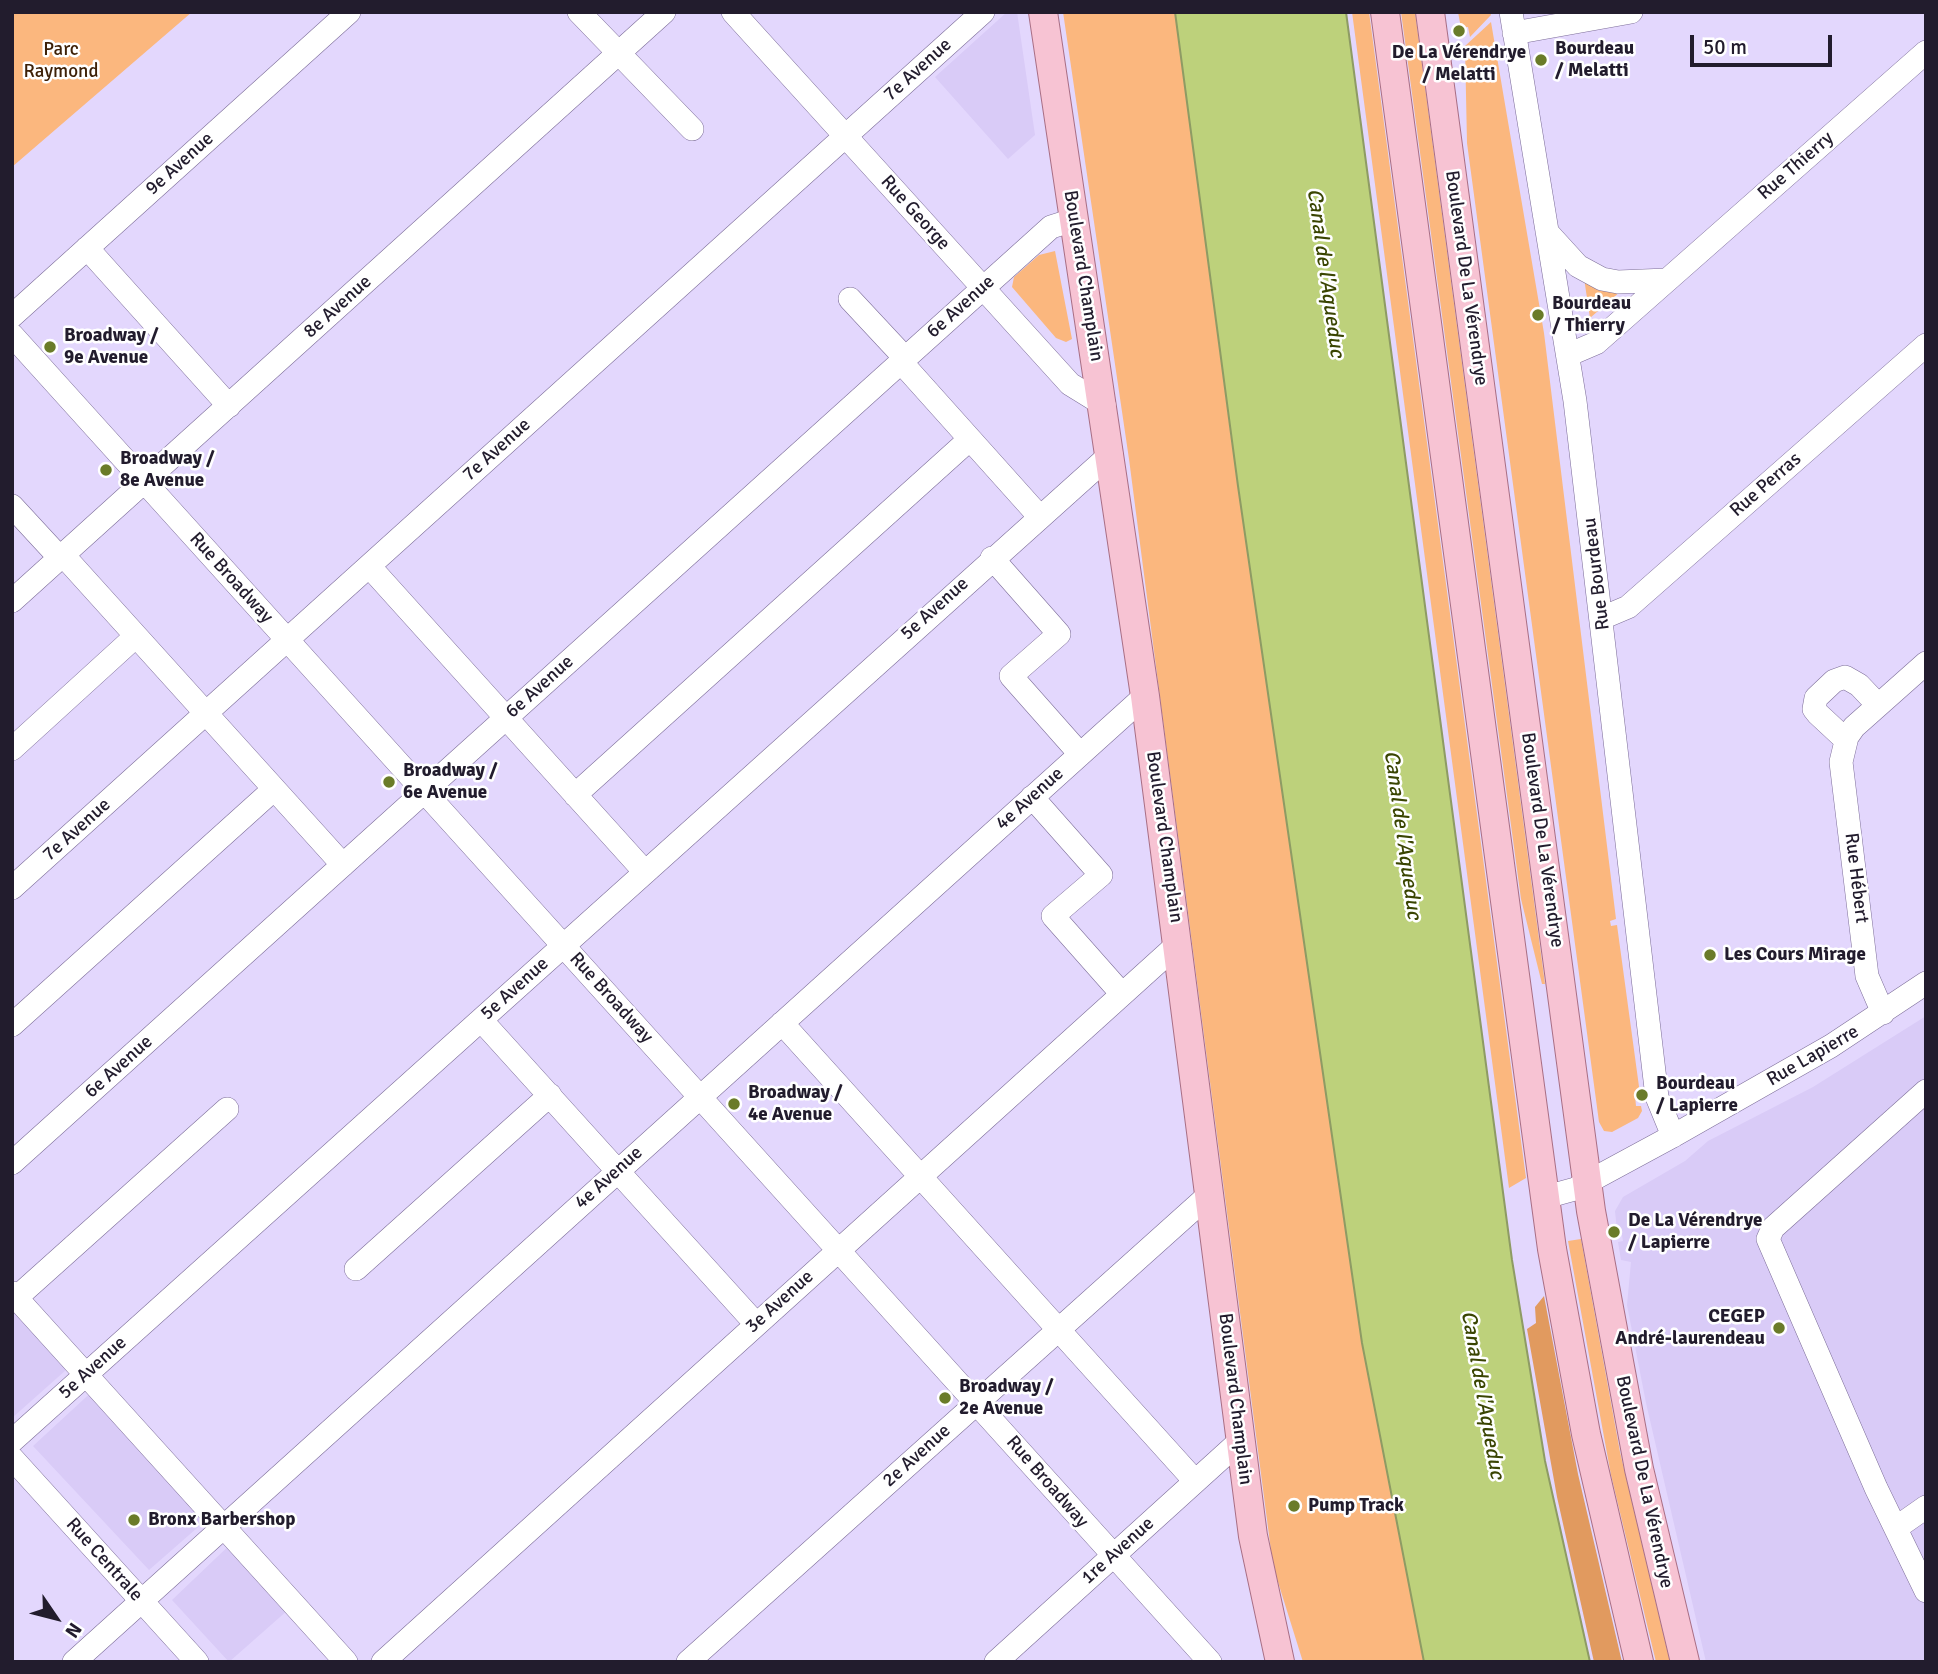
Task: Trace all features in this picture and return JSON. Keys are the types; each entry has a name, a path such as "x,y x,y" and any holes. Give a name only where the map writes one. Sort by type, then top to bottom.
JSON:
{"main road":[{"name":"Boulevard Champlain","path":"1043,12 1146,696 1257,1561 1280,1662"},
{"path":"1385,12 1546,1197 1576,1382 1608,1535 1639,1662"},
{"name":"Boulevard De La Vérendrye","path":"1430,12 1588,1182 1611,1331 1639,1469 1685,1662"}],"street":[{"name":"9e Avenue","path":"12,316 349,12"},
{"path":"579,12 692,129"},
{"name":"8e Avenue","path":"12,601 664,12"},
{"name":"Rue George","path":"733,12 1070,384 1104,405"},
{"name":"7e Avenue","path":"12,888 983,12"},
{"path":"1513,23 1631,12"},
{"name":"Rue Bourdeau","path":"1513,23 1568,355 1602,618 1657,1097 1673,1136"},
{"name":"Rue Thierry","path":"1568,355 1596,343 1926,52"},
{"name":"6e Avenue","path":"12,1163 982,288 1051,227 1073,220"},
{"path":"1547,232 1578,266 1602,279 1618,282 1667,280"},
{"path":"87,248 229,406"},
{"path":"850,299 1039,516"},
{"name":"Rue Broadway","path":"12,335 1210,1662"},
{"name":"Rue Perras","path":"1602,618 1628,607 1926,345"},
{"path":"575,795 970,439"},
{"name":"5e Avenue","path":"12,1441 992,558 1111,454"},
{"path":"12,506 136,636 343,865"},
{"path":"992,558 1059,634 1011,676 1080,754"},
{"path":"369,566 645,872"},
{"path":"12,749 136,636"},
{"path":"1878,705 1860,685 1845,677 1833,681 1816,698 1814,709 1846,740 1878,705 1926,663"},
{"name":"4e Avenue","path":"74,1662 1146,696"},
{"name":"Rue Hébert","path":"1846,740 1841,762 1867,976 1884,1013"},
{"path":"12,1025 273,790"},
{"path":"1032,797 1101,875 1053,916 1122,994"},
{"name":"3e Avenue","path":"383,1662 1178,944"},
{"name":"Rue Lapierre","path":"1546,1197 1588,1182 1673,1136 1884,1013 1926,983"},
{"path":"481,1020 756,1324"},
{"path":"782,1023 922,1175 1195,1481"},
{"path":"1926,1091 1773,1228 1768,1239 1926,1591"},
{"path":"356,1269 550,1095"},
{"path":"227,1109 14,1296 346,1662"},
{"name":"2e Avenue","path":"688,1662 1210,1194"},
{"name":"1re Avenue","path":"996,1662 1240,1441"},
{"name":"Rue Centrale","path":"12,1458 197,1662"},
{"path":"1896,1528 1926,1507"}],"shaded area":[{"path":"1007,12 1017,12 1035,135 1008,159 935,77"},
{"name":"CEGEP André-laurendeau","path":"1926,1016 1926,1662 1706,1662 1646,1403 1627,1305 1631,1262 1621,1260 1618,1242 1623,1241 1621,1230 1617,1231 1615,1211 1623,1197 1685,1161 1708,1141 1813,1087"},
{"path":"12,1291 75,1362 12,1418"},
{"path":"1544,1296 1578,1474 1622,1662 1594,1662 1557,1497 1527,1329 1536,1323 1535,1307"},
{"path":"97,1387 213,1514 149,1570 33,1446"},
{"path":"238,1537 297,1602 229,1662 172,1600"}],"green space":[{"name":"Parc Raymond","path":"12,12 192,12 12,167"},
{"path":"1063,12 1175,12 1231,437 1357,1304 1425,1662 1303,1662 1273,1566 1129,459"},
{"path":"1352,12 1369,12 1526,1178 1509,1188"},
{"path":"1401,12 1415,12 1545,984 1542,984 1521,899"},
{"path":"1458,12 1490,12 1491,15 1470,37 1468,27 1461,28"},
{"path":"1491,22 1544,333 1616,919 1610,921 1611,926 1617,925 1640,1094 1635,1095 1636,1106 1641,1106 1642,1111 1638,1118 1612,1132 1604,1131 1599,1122 1467,143 1465,46"},
{"path":"1055,251 1072,339 1066,342 1056,338 1012,287 1014,277 1039,255"},
{"path":"1584,278 1621,291 1590,318"},
{"path":"1581,1239 1620,1452 1670,1662 1656,1662 1611,1475 1568,1241"}],"water":[{"name":"Canal de l'Aqueduc","path":"1175,12 1346,12 1512,1260 1545,1461 1590,1662 1424,1662 1362,1343 1238,486"}],"place":[{"name":"De La Vérendrye / Melatti","path":"1459,31"},
{"name":"Bourdeau / Melatti","path":"1541,60"},
{"name":"Bourdeau / Thierry","path":"1538,315"},
{"name":"Broadway / 9e Avenue","path":"50,347"},
{"name":"Broadway / 8e Avenue","path":"106,470"},
{"name":"Broadway / 6e Avenue","path":"389,782"},
{"name":"Les Cours Mirage","path":"1710,955"},
{"name":"Bourdeau / Lapierre","path":"1642,1095"},
{"name":"Broadway / 4e Avenue","path":"734,1104"},
{"name":"De La Vérendrye / Lapierre","path":"1614,1232"},
{"name":"CEGEP André-laurendeau","path":"1779,1328"},
{"name":"Broadway / 2e Avenue","path":"945,1398"},
{"name":"Pump Track","path":"1294,1506"},
{"name":"Bronx Barbershop","path":"134,1520"}]}
